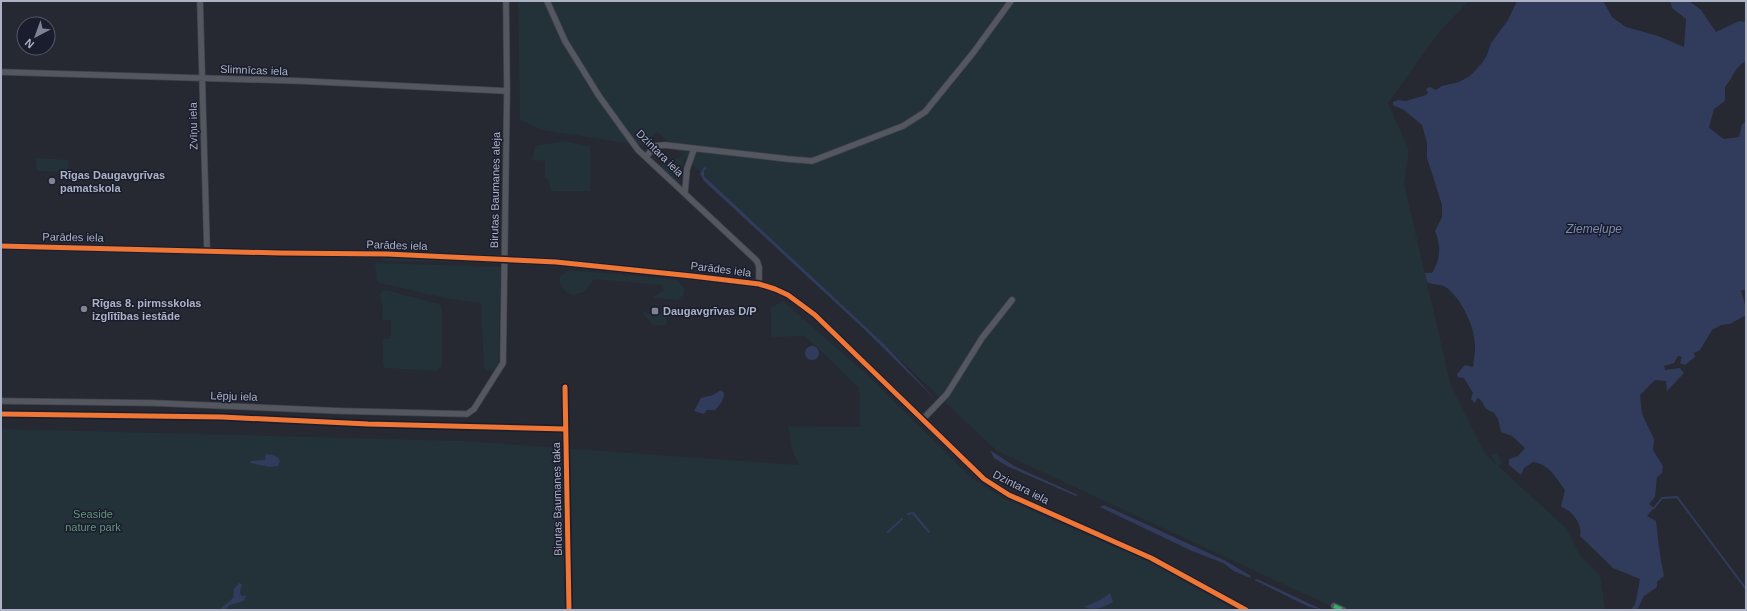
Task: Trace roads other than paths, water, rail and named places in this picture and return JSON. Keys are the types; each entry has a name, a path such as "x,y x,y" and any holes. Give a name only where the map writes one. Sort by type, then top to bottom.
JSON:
{"street":[{"name":"Zvīņu iela","path":"200,1 207,250"},
{"name":"Birutas Baumanes aleja","path":"467,414 474,409 503,363 507,90 506,1"},
{"name":"Dzintara iela","path":"547,1 565,41 599,96 638,150 685,192 757,261 759,267 759,284"},
{"path":"646,157 655,146 812,161 903,126 925,112 973,53 1011,1"},
{"name":"Slimnīcas iela","path":"1,72 507,90"},
{"path":"685,192 687,169 694,149"},
{"name":"Parādes iela","path":"1,246 280,253 387,254 504,259 643,271 759,284 788,295"},
{"name":"Dzintara iela","path":"788,295 815,315 984,479 1009,495 1151,558 1246,610"},
{"path":"922,420 947,394 982,338 1012,300"},
{"name":"Lēpju iela","path":"1,401 154,403 341,412 467,414"},
{"path":"1334,606 1343,610"}],"water":[{"name":"Ziemeļupe","path":"1517,1 1603,1 1612,17 1626,27 1658,36 1684,47 1686,19 1672,8 1670,1 1689,1 1701,10 1716,32 1739,21 1746,22 1746,61 1739,66 1725,87 1725,101 1714,109 1709,128 1724,139 1739,137 1742,124 1746,122 1746,289 1741,291 1746,308 1746,315 1730,324 1721,325 1712,330 1700,350 1694,353 1695,357 1685,365 1680,363 1682,357 1678,356 1674,363 1664,366 1665,370 1680,368 1684,373 1667,391 1666,381 1655,380 1640,395 1642,414 1654,439 1653,450 1663,466 1662,473 1657,477 1655,497 1649,504 1654,508 1647,516 1656,521 1664,576 1657,582 1657,587 1644,596 1637,610 1630,610 1635,605 1640,579 1613,568 1580,536 1580,527 1576,518 1569,511 1561,507 1565,490 1552,472 1539,463 1533,462 1524,468 1521,475 1509,465 1509,459 1518,456 1525,448 1512,436 1501,432 1498,419 1494,413 1486,409 1481,400 1477,398 1475,403 1471,399 1473,393 1464,378 1458,377 1457,374 1465,365 1473,367 1475,346 1473,331 1467,314 1453,293 1445,286 1427,282 1425,273 1432,273 1437,262 1439,247 1435,231 1442,217 1442,205 1427,158 1427,143 1422,125 1404,110 1393,105 1393,102 1398,100 1406,101 1426,95 1428,93 1426,89 1430,87 1436,90 1442,86 1459,82 1470,76 1482,63 1487,55 1491,43 1508,20"},
{"path":"704,167 707,168 704,171 704,176 885,345 936,400 863,328 704,181 700,174"},
{"path":"809,346 815,346 819,350 819,356 815,360 809,360 805,356 805,350"},
{"path":"721,390 724,393 723,398 715,410 707,410 704,414 694,411 701,398 713,395"},
{"path":"990,450 1014,466 1078,495 1076,496 1007,466 994,458"},
{"path":"266,454 278,458 280,461 278,466 269,467 251,463 250,461 265,460"},
{"path":"1104,505 1224,560 1251,576 1250,578 1234,571 1223,563 1192,551 1100,507"},
{"path":"1257,579 1323,610 1309,607 1254,580"},
{"path":"239,583 242,584 240,593 242,596 251,595 246,596 244,601 230,605 225,610 219,610 233,598 234,589"},
{"path":"1110,593 1113,602 1106,606 1092,609 1084,607 1100,600"}],"waterway":[{"path":"1654,508 1662,498 1677,497 1746,589"},
{"path":"908,514 913,513 929,532"},
{"path":"888,532 902,519"}],"place":[{"name":"Rīgas Daugavgrīvas pamatskola","path":"52,181"},
{"name":"Rīgas 8. pirmsskolas izglītības iestāde","path":"84,309"},
{"name":"Daugavgrīvas D/P","path":"655,311"}],"park label":[{"name":"Seaside nature park","path":"93,520"}]}
